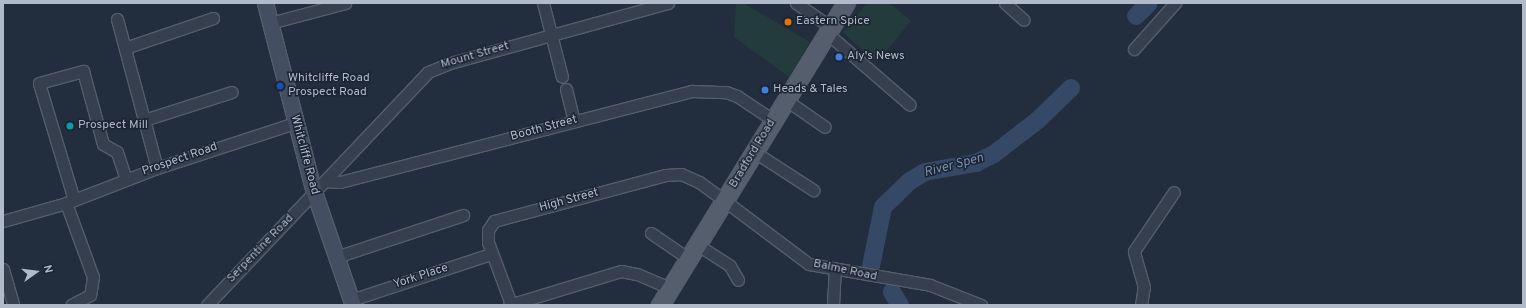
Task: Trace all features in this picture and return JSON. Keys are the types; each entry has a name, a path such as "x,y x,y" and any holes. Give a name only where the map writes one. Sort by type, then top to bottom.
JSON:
{"main road":[{"name":"Whitcliffe Road","path":"265,3 314,192 352,302"},
{"name":"Bradford Road","path":"660,305 846,3"}],"street":[{"path":"270,23 345,3"},
{"path":"543,3 562,77"},
{"name":"Mount Street","path":"325,181 428,72 437,66 668,3"},
{"path":"796,3 830,31 910,105"},
{"path":"1005,3 1024,20"},
{"path":"1134,49 1174,3"},
{"path":"125,48 213,18"},
{"path":"117,19 157,168"},
{"path":"71,305 90,295 93,277 70,201 39,83 83,71 104,144 117,152 126,180"},
{"path":"566,89 574,121"},
{"name":"Booth Street","path":"325,181 340,182 692,91 713,90 737,96 773,120"},
{"path":"144,120 232,92"},
{"path":"786,100 825,128"},
{"name":"Prospect Road","path":"3,221 70,201 157,168 295,123"},
{"path":"754,151 813,190"},
{"name":"High Street","path":"510,305 488,242 488,230 494,221 666,175 681,174 699,182 725,201"},
{"path":"314,192 325,181"},
{"name":"Serpentine Road","path":"207,305 314,192"},
{"path":"1141,305 1144,286 1134,251 1174,192"},
{"name":"Balme Road","path":"725,201 809,264 835,270 930,285 981,305"},
{"path":"336,257 463,215"},
{"path":"651,233 693,252 730,266 738,280"},
{"name":"York Place","path":"352,302 491,254"},
{"path":"3,269 13,305"},
{"path":"833,305 835,270"},
{"path":"510,305 621,271 637,274 670,288"}],"green space":[{"path":"736,3 743,3 810,42 789,77 734,37"},
{"path":"867,3 889,3 911,21 877,62 843,33"}],"waterway":[{"name":"River Spen","path":"1136,16 1149,3"},
{"name":"River Spen","path":"871,266 883,207 910,181 925,172 976,163 994,154 1038,120 1071,88"},
{"name":"River Spen","path":"892,292 900,305"}],"place":[{"name":"Eastern Spice","path":"788,22"},
{"name":"Aly's News","path":"839,57"},
{"name":"Whitcliffe Road Prospect Road","path":"280,86"},
{"name":"Heads & Tales","path":"765,90"},
{"name":"Prospect Mill","path":"70,126"}]}
